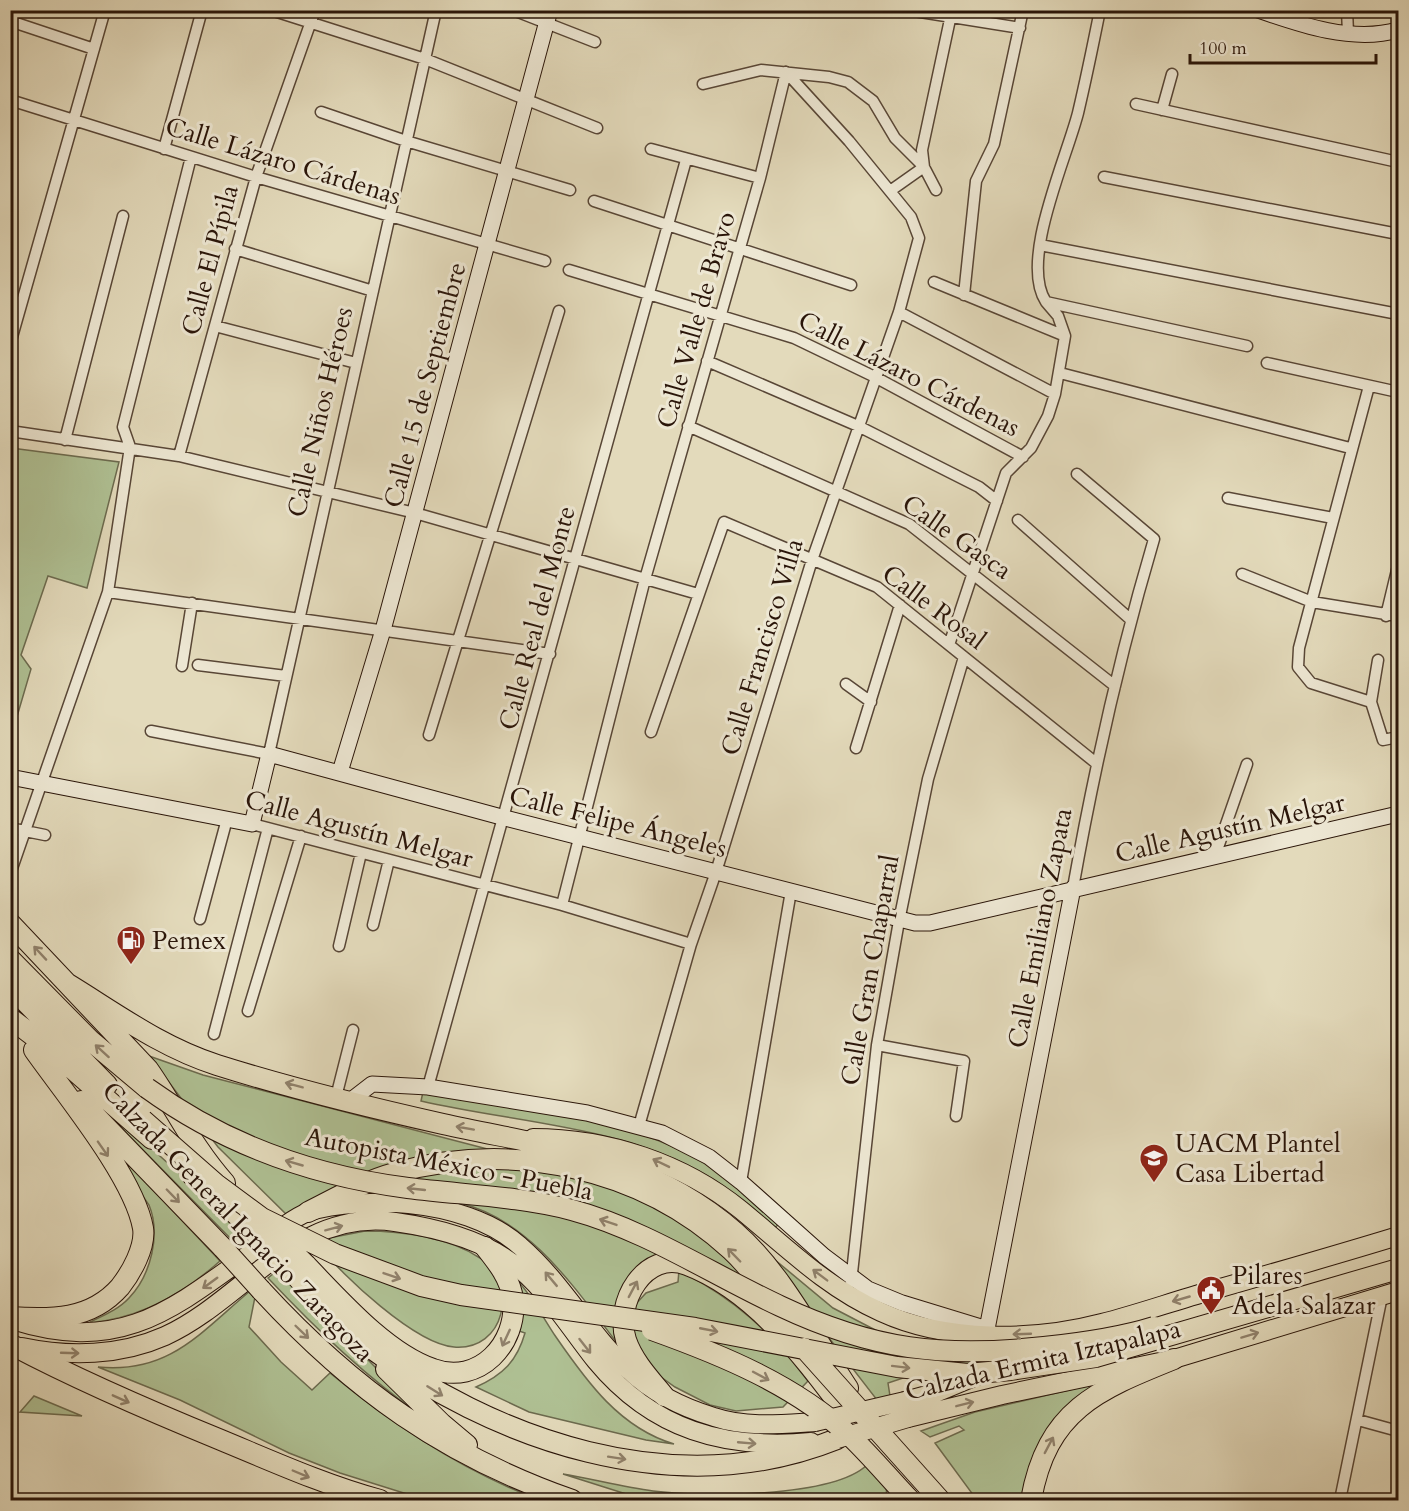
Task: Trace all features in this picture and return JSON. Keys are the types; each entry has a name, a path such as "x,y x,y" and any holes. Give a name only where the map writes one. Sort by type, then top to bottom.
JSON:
{"highway":[{"path":"10,922 148,1070 204,1159 359,1340 442,1424 498,1470"},
{"name":"Autopista México - Puebla","path":"10,959 91,1041 147,1088 176,1109 216,1131 282,1159 351,1178 391,1186 512,1199 572,1210 631,1230 698,1265 763,1311 814,1357 940,1500"},
{"name":"Calzada Ermita Iztapalapa","path":"68,984 127,1023 172,1047 217,1065 445,1124 523,1138"},
{"path":"12,988 143,1120 258,1222"},
{"path":"10,1018 258,1222 421,1286 461,1296 610,1314 897,1367 967,1374 1011,1371 1096,1357 1398,1269"},
{"name":"Calzada General Ignacio Zaragoza","path":"10,1023 261,1290 348,1376 386,1406 447,1444 498,1470 572,1500"},
{"path":"10,1318 69,1318 92,1309 117,1290 130,1274 143,1231 124,1180 34,1050"},
{"path":"523,1138 634,1169 703,1207 735,1232 762,1259 892,1455 933,1500"},
{"path":"309,1212 394,1173 464,1160 551,1163 587,1171 654,1195 710,1233 753,1274 892,1468 923,1500"},
{"path":"300,1269 394,1346 434,1370 462,1372 488,1363 498,1352 506,1338 513,1314 508,1281 485,1246"},
{"path":"698,1265 780,1306 844,1332 896,1346 939,1353 969,1353 1078,1344 1134,1334 1398,1255"},
{"path":"664,1396 633,1356 626,1340 623,1318 628,1296 640,1277 659,1263 672,1261 685,1264 713,1279 748,1303 777,1331 834,1399 911,1500"},
{"path":"610,1314 694,1345 746,1368 809,1404 911,1500"},
{"path":"359,1340 465,1408 520,1432 584,1452 673,1464 756,1463 804,1452 843,1437"},
{"path":"11,1344 64,1373 125,1401 310,1477 380,1500"},
{"path":"1031,1500 1034,1482 1045,1453 1059,1428 1074,1411 1096,1393 1174,1359"}],"main road":[{"name":"Calzada Ermita Iztapalapa","path":"523,1138 568,1138 618,1148 657,1160 792,1241 849,1297 883,1313 919,1325 987,1331 1049,1332 1101,1323 1398,1236"},
{"path":"10,1318 37,1328 84,1333 112,1331 139,1324 175,1307 309,1212 347,1205 407,1204 470,1218 520,1245 630,1372 664,1396 716,1418 772,1425 907,1410 938,1392 1101,1323"},
{"name":"Calzada Ermita Iztapalapa","path":"11,1344 45,1352 78,1353 114,1351 147,1343 184,1325 293,1244 334,1227 364,1222 392,1221 460,1237 485,1246 521,1270 619,1387 671,1422 734,1442 772,1445 843,1437 907,1410 1002,1395 1174,1359 1390,1294"},
{"path":"1153,1307 1130,1330 1127,1342 1130,1353 1136,1358 1155,1363"}],"street":[{"path":"10,344 105,10"},
{"path":"164,149 202,10"},
{"path":"271,10 425,59 597,128"},
{"name":"Calle El Pípila","path":"179,456 256,177 315,10"},
{"name":"Calle Niños Héroes","path":"260,826 269,754 325,494 436,10"},
{"path":"513,10 549,16 595,42"},
{"path":"908,10 951,14 1020,28"},
{"path":"964,295 976,181 994,144 1023,10"},
{"path":"949,645 1006,473 1023,457 1040,432 1055,394 1060,373 1065,336 1058,316 1043,298 1037,283 1040,245 1043,225 1077,115 1100,10"},
{"path":"1258,10 1319,29 1348,33 1398,30"},
{"path":"1347,10 1348,33"},
{"path":"936,190 924,167 922,150 951,14"},
{"name":"Calle 15 de Septiembre","path":"340,772 383,630 489,246 549,16"},
{"path":"10,21 94,49"},
{"path":"703,84 761,70 829,77 861,90 873,101 907,152 924,167"},
{"name":"Calle Valle de Bravo","path":"645,579 760,178 786,72"},
{"name":"Calle Francisco Villa","path":"639,1126 691,944 716,872 812,560 898,312 919,238 910,217 890,191 849,141 786,72"},
{"path":"1162,110 1172,74"},
{"name":"Calle Lázaro Cárdenas","path":"10,100 256,177 545,261"},
{"path":"1136,104 1398,162"},
{"path":"321,112 406,141 570,190"},
{"path":"651,149 760,178"},
{"path":"10,874 108,592 130,447 123,427 191,157"},
{"name":"Calle Real del Monte","path":"428,1087 483,886 505,818 686,160"},
{"path":"890,191 924,167"},
{"path":"1104,177 1398,234"},
{"path":"594,201 851,285"},
{"path":"65,440 123,216"},
{"path":"1040,245 1398,314"},
{"path":"235,249 373,291"},
{"name":"Calle Lázaro Cárdenas","path":"568,270 648,296 794,338 875,377 1023,457"},
{"path":"934,282 1065,336"},
{"path":"1043,298 1247,346"},
{"path":"429,735 559,311"},
{"path":"898,312 1055,394"},
{"path":"215,326 356,363"},
{"path":"707,361 858,426 979,487 997,501"},
{"path":"1267,363 1398,392"},
{"path":"1060,373 1350,448"},
{"path":"1369,386 1350,448 1299,648 1298,667 1311,682 1371,702"},
{"name":"Calle Gasca","path":"688,426 909,524 1115,686"},
{"path":"10,431 179,456 325,494 415,513 698,594 651,732"},
{"name":"Calle Emiliano Zapata","path":"987,1331 1095,763 1130,619 1154,539 1077,474"},
{"path":"1228,498 1333,518"},
{"path":"1018,520 1130,619"},
{"name":"Calle Rosal","path":"698,594 724,522 877,587 1095,763"},
{"path":"1386,616 1398,566"},
{"path":"1242,574 1312,602 1386,616 1398,616"},
{"path":"562,905 645,579"},
{"path":"108,592 457,639 550,654"},
{"path":"182,666 192,603"},
{"path":"856,748 900,605"},
{"name":"Calle Gran Chaparral","path":"849,1297 877,1045 899,921 928,779 964,657"},
{"path":"1378,660 1371,702 1383,740 1398,737"},
{"path":"198,665 286,676"},
{"path":"846,684 871,702"},
{"name":"Calle Felipe Ángeles","path":"151,730 269,754 340,772 505,818 899,921 930,922 1072,888"},
{"path":"1215,856 1247,764"},
{"name":"Calle Agustín Melgar","path":"10,777 228,819 301,836 483,886 562,905 691,944"},
{"name":"Calle Agustín Melgar","path":"1072,888 1398,814"},
{"path":"200,919 228,819"},
{"path":"214,1034 260,826"},
{"path":"10,828 45,835"},
{"path":"248,1011 301,836"},
{"path":"339,946 361,853"},
{"path":"373,926 389,860"},
{"path":"741,1182 791,891"},
{"path":"343,1099 353,1030"},
{"path":"877,1045 964,1061 957,1116"},
{"name":"Calzada Ermita Iztapalapa","path":"343,1099 372,1084 428,1087 587,1113 662,1133 709,1157 741,1182 792,1241 868,1289 902,1304 987,1331"},
{"path":"1340,1500 1390,1294"},
{"path":"1358,1420 1398,1431"}],"green space":[{"path":"11,448 119,462 87,588 48,576 21,655 31,669 11,737"},
{"path":"149,1056 203,1075 495,1151 352,1181 286,1214 218,1147"},
{"path":"61,1067 241,1229 231,1239"},
{"path":"423,1092 601,1123 669,1145 712,1167 778,1225 774,1228 715,1181 673,1158 603,1135 421,1101"},
{"path":"99,1132 220,1261 191,1284 159,1303 125,1316 88,1323 120,1306 137,1289 148,1266 154,1241 149,1205"},
{"path":"501,1166 566,1174 624,1190 690,1226 750,1280 645,1263 621,1348 551,1261 531,1241 509,1225 485,1212 448,1201 421,1198 353,1197 420,1175"},
{"path":"365,1231 394,1232 439,1240 480,1258 492,1270 500,1284 501,1314 495,1328 485,1339 471,1345 454,1347 438,1343 400,1321 361,1290 318,1245 329,1238"},
{"path":"757,1245 833,1308 881,1333 957,1348 1050,1339 967,1370 957,1360 888,1383 890,1396 877,1400"},
{"path":"279,1269 426,1419 363,1370 286,1297 268,1278"},
{"path":"679,1270 735,1305 765,1331 808,1381 783,1407 736,1411 710,1405 675,1387 654,1372 633,1338 634,1306 646,1293 678,1282"},
{"path":"517,1280 580,1370 606,1401 637,1427 674,1444 646,1440 529,1412 476,1387 508,1366 522,1343 525,1333 519,1331"},
{"path":"250,1291 255,1297 249,1327 281,1362 312,1390 330,1373 379,1411 430,1446 483,1475 540,1500 426,1500 340,1473 289,1453 180,1400 98,1367 145,1364 164,1357 199,1335"},
{"path":"1103,1382 1088,1390 1024,1500 972,1500 974,1496 935,1443 964,1430 959,1426 930,1437 921,1431 975,1412"},
{"path":"34,1396 82,1416 20,1412"},
{"path":"867,1465 886,1485 887,1500 645,1500 563,1474 653,1491 732,1494 764,1493 825,1484 850,1476"}],"place":[{"name":"Pemex","path":"131,966"},
{"name":"UACM Plantel Casa Libertad","path":"1154,1184"},
{"name":"Pilares Adela Salazar","path":"1211,1316"}]}
